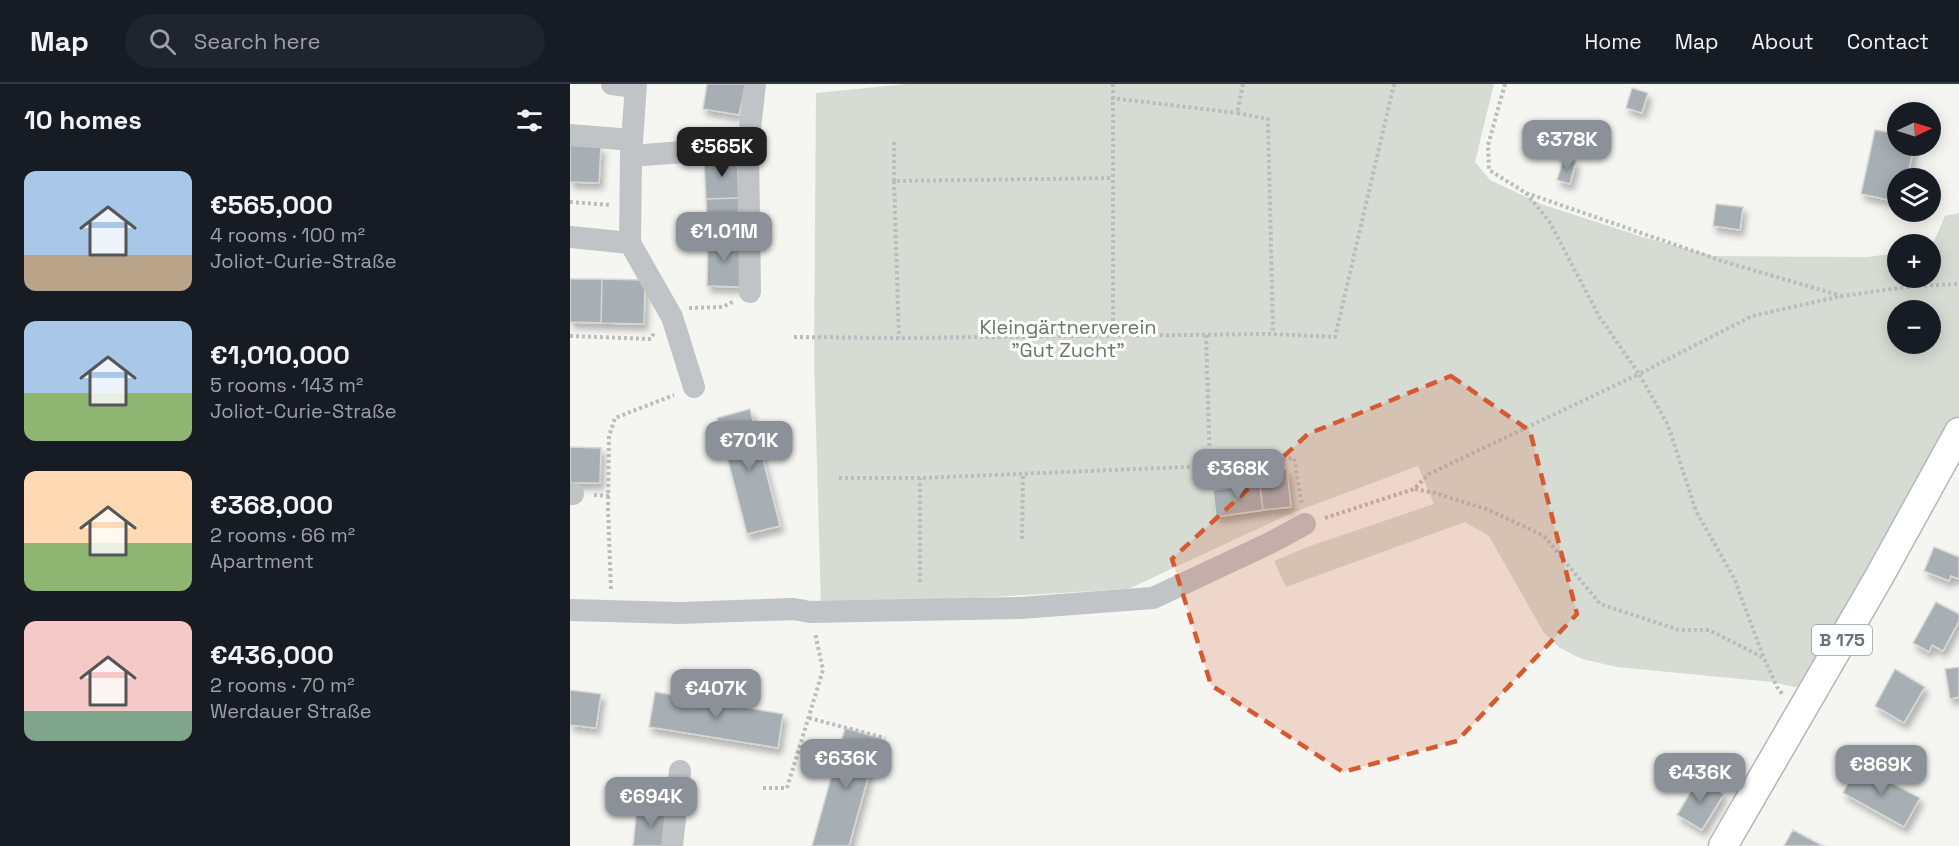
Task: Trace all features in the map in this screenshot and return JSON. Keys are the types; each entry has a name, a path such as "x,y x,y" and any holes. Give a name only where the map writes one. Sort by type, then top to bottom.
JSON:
{"main road":[{"name":"B 175","path":"1723,846 1879,577 1959,432"}],"street":[{"path":"612,84 635,85 629,207 630,243 668,308 694,387"},
{"path":"750,292 748,147 755,84"},
{"path":"570,135 631,148 748,147"},
{"path":"570,237 630,243"},
{"path":"570,610 680,614 794,609 810,612 1020,608 1153,598 1305,524"},
{"path":"672,846 680,771"}],"path":[{"path":"1113,84 1113,336"},
{"path":"1237,113 1243,84"},
{"path":"794,337 1272,334 1335,337 1394,84"},
{"path":"1505,84 1488,145 1489,170 1526,193 1725,262 1842,296"},
{"path":"1112,98 1268,118 1272,334"},
{"path":"894,142 899,338"},
{"path":"894,182 1113,178"},
{"path":"1526,193 1549,221 1599,316 1640,374 1668,425 1696,511 1734,578 1777,687 1797,715"},
{"path":"570,202 629,207"},
{"path":"839,478 920,478 1210,466 1294,458 1305,524 1414,489 1429,474 1640,374 1752,316 1842,296 1914,286 1959,284"},
{"path":"570,336 651,339 668,308 723,307 750,292"},
{"path":"1206,335 1210,466"},
{"path":"611,611 609,436 615,418 694,387"},
{"path":"1022,539 1023,474"},
{"path":"920,478 920,582"},
{"path":"1414,489 1436,493 1489,510 1545,536 1600,604 1679,630 1709,630 1764,658"},
{"path":"764,788 787,788 823,670 810,612"},
{"path":"809,718 885,738"}],"highlighted area":[{"path":"1451,376 1530,431 1577,614 1457,741 1343,772 1211,685 1172,559 1308,434"}],"green space":[{"name":"Kleingärtnerverein \"Gut Zucht\"","path":"906,84 1494,84 1475,162 1490,180 1541,204 1643,237 1713,256 1868,257 1887,254 1887,288 1941,288 1941,234 1937,234 1945,216 1959,213 1959,416 1885,550 1805,686 1794,687 1772,682 1617,667 1582,659 1560,648 1544,633 1489,536 1465,522 1286,587 1274,561 1310,546 1434,504 1418,466 1292,513 1128,589 821,607 814,357 816,93"}],"building":[{"path":"707,84 746,84 739,115 703,109"},
{"path":"1632,88 1648,93 1642,113 1626,108"},
{"path":"1875,130 1887,132 1887,156 1912,156 1909,168 1887,168 1887,200 1861,194"},
{"path":"570,145 601,147 599,183 570,182"},
{"path":"737,157 739,198 706,199 704,158"},
{"path":"1564,158 1576,161 1570,184 1557,180"},
{"path":"739,198 741,239 708,241 706,199"},
{"path":"1716,204 1743,207 1740,230 1713,226"},
{"path":"741,239 741,287 707,286 708,241"},
{"path":"570,279 602,279 601,323 570,322"},
{"path":"602,279 645,280 644,324 601,323"},
{"path":"750,409 780,526 747,534 717,418"},
{"path":"570,447 601,448 600,483 570,483"},
{"path":"1287,469 1291,507 1263,510 1258,473"},
{"path":"1260,484 1263,510 1216,517 1213,490"},
{"path":"1934,547 1959,557 1959,579 1951,576 1949,581 1924,571"},
{"path":"1936,602 1959,614 1959,621 1943,651 1932,645 1929,652 1913,643"},
{"path":"1959,667 1959,697 1950,699 1945,669"},
{"path":"1895,669 1925,687 1904,723 1875,706"},
{"path":"570,690 601,694 596,728 570,725"},
{"path":"655,692 783,714 778,748 649,727"},
{"path":"845,728 879,738 849,846 812,846"},
{"path":"1858,765 1920,798 1904,827 1843,793"},
{"path":"1699,778 1724,794 1702,830 1677,815"},
{"path":"637,809 670,813 666,846 633,846"},
{"path":"1793,830 1823,846 1784,846"}]}
